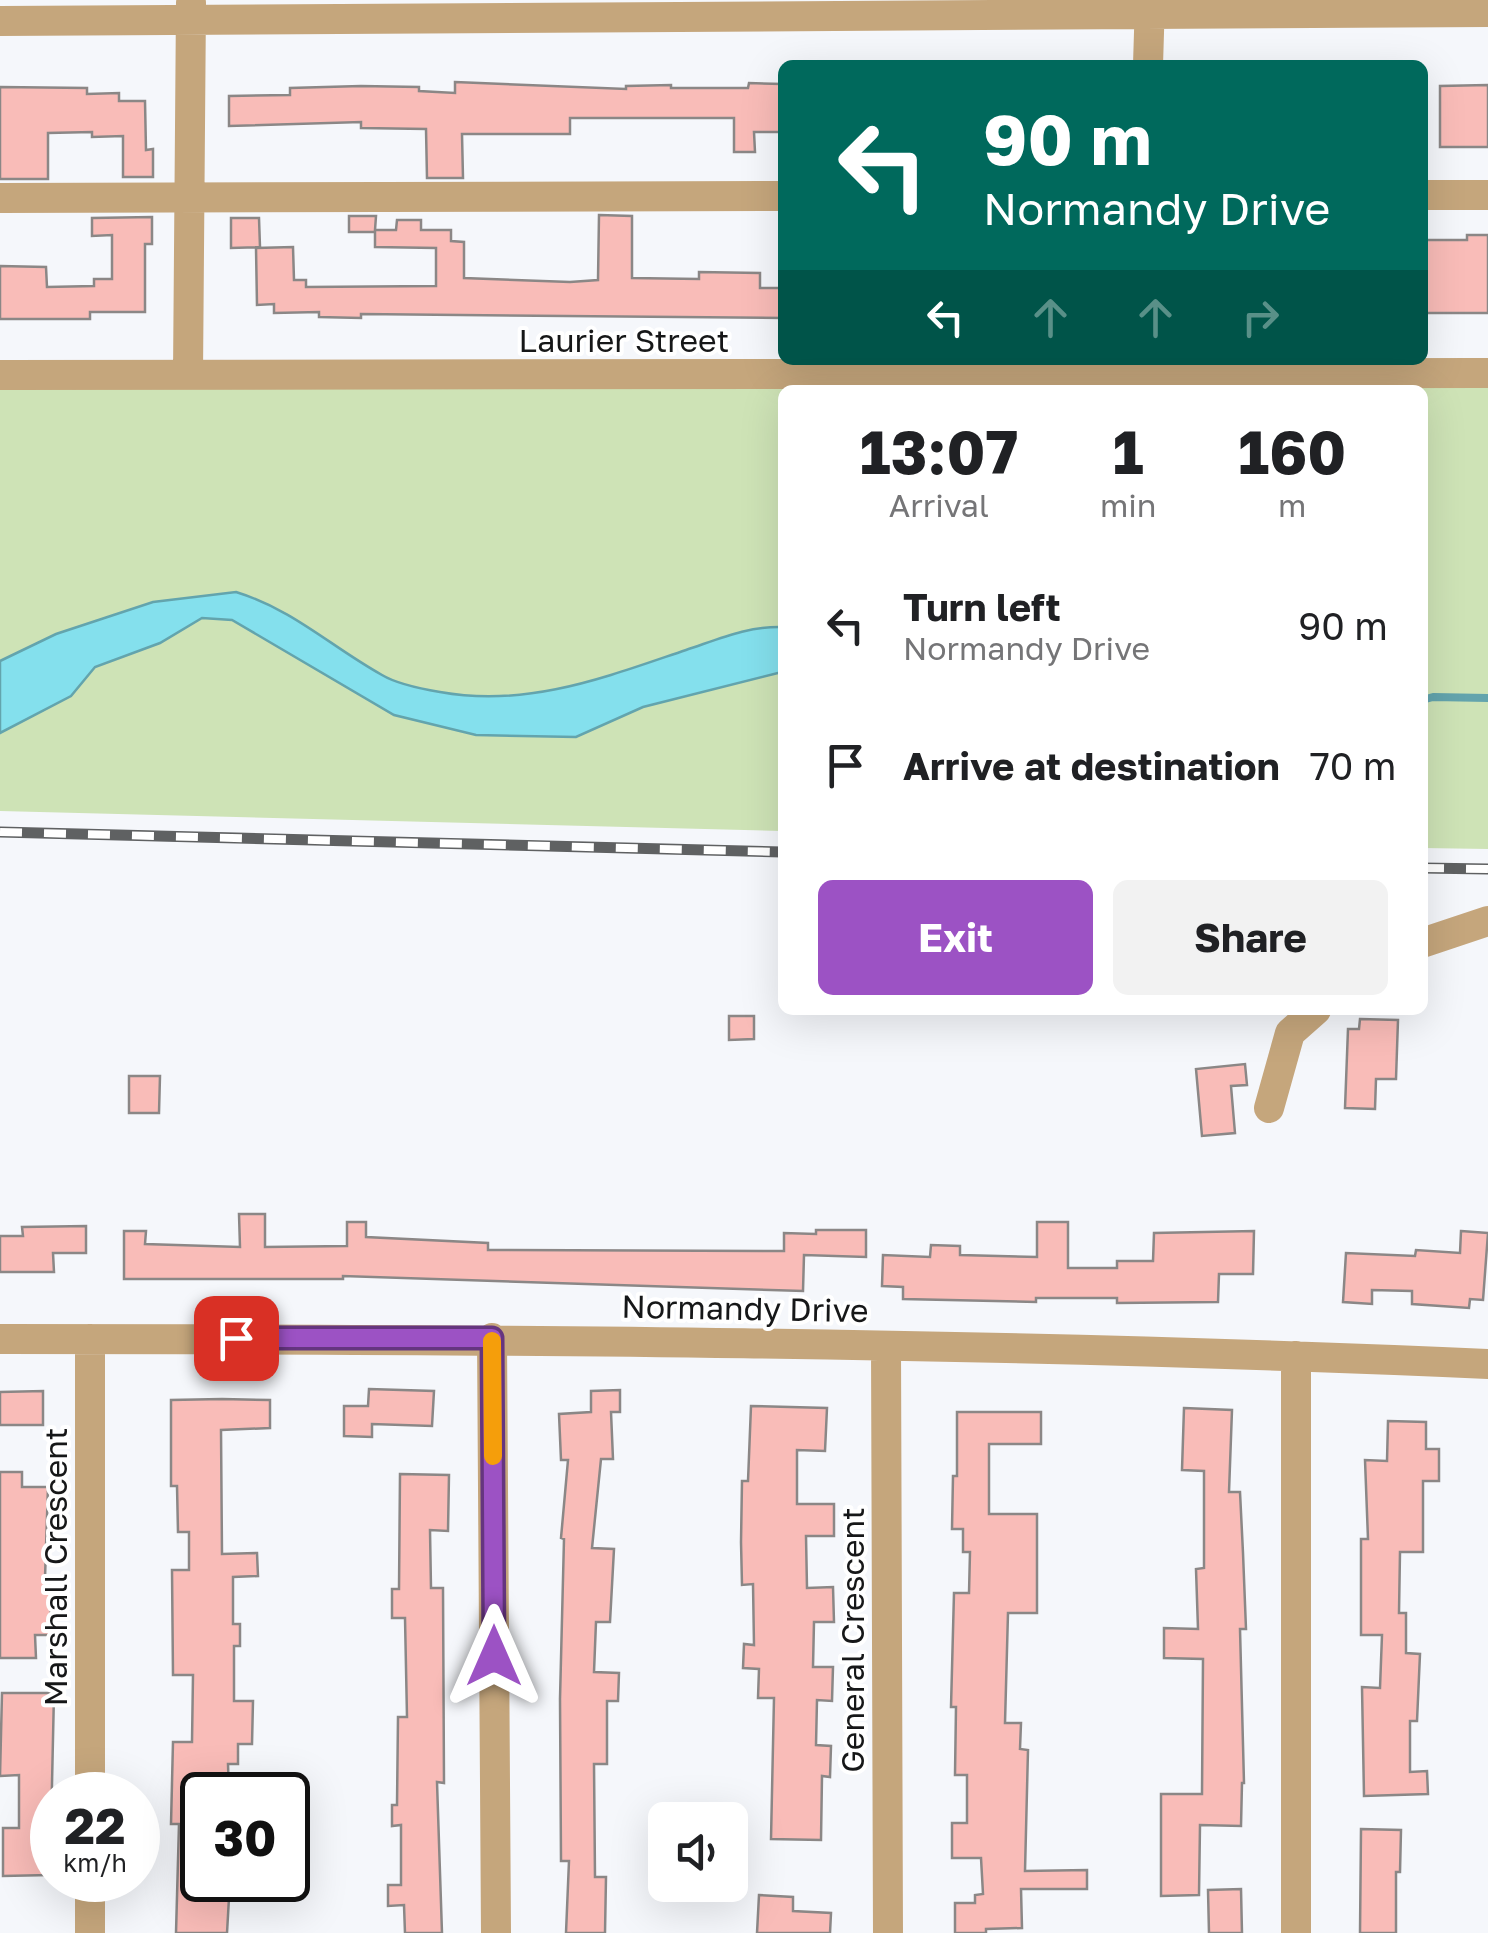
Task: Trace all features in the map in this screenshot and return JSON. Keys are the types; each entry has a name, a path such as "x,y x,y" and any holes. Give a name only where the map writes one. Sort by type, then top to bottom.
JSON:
{"street":[{"path":"1148,60 1150,8"},
{"path":"0,21 191,10 1150,8 1488,12"},
{"path":"188,375 191,10"},
{"path":"1428,195 1488,195"},
{"path":"0,198 778,196"},
{"name":"Laurier Street","path":"0,375 1149,367 1488,373"},
{"path":"1428,941 1488,921"},
{"path":"1269,1108 1290,1034 1311,1015"},
{"name":"Normandy Drive","path":"0,1338 492,1338 1488,1364"},
{"name":"Marshall Crescent","path":"90,1338 90,1772"},
{"path":"492,1338 496,1933"},
{"name":"General Crescent","path":"886,1346 888,1933"},
{"path":"1296,1356 1296,1933"},
{"path":"90,1902 90,1933"}],"green space":[{"path":"0,386 778,386 778,831 0,811"},
{"path":"1428,386 1488,386 1488,849 1428,848"}],"water":[{"path":"236,592 276,608 388,678 410,686 473,696 566,687 734,634 769,627 778,627 778,673 643,707 576,737 476,735 394,715 232,620 202,618 160,643 95,667 71,696 0,733 0,661 56,634 153,602"}],"building":[{"path":"455,82 626,89 671,85 748,88 749,83 778,84 778,132 754,132 755,152 734,152 734,118 570,118 570,134 462,134 463,178 427,178 426,129 361,128 361,122 229,126 229,96 290,95 290,88 361,86 419,87 419,91 455,93"},
{"path":"1488,85 1488,147 1440,147 1440,86"},
{"path":"0,87 87,88 87,94 119,93 119,101 145,101 146,150 153,149 153,177 123,177 123,136 92,137 92,132 48,133 48,179 0,179"},
{"path":"599,215 632,216 632,278 699,279 699,272 760,273 760,288 778,288 778,318 361,314 361,318 319,317 319,312 274,313 274,304 257,305 256,248 293,247 294,280 306,280 306,287 436,286 436,248 375,247 375,232 349,232 349,216 376,216 375,230 396,230 397,220 421,220 421,230 451,230 451,241 464,242 464,278 598,280"},
{"path":"152,217 152,244 145,244 145,312 90,312 90,319 0,319 0,266 46,267 47,287 94,286 94,279 112,279 112,235 92,236 92,218"},
{"path":"231,218 259,218 260,247 231,248"},
{"path":"1467,235 1488,235 1488,313 1428,313 1428,240 1467,240"},
{"path":"729,1016 754,1016 754,1039 729,1040"},
{"path":"1360,1019 1398,1020 1396,1079 1376,1079 1375,1109 1345,1108 1348,1029 1359,1029"},
{"path":"1245,1064 1247,1085 1231,1086 1235,1133 1202,1136 1196,1069"},
{"path":"129,1076 160,1076 159,1113 129,1113"},
{"path":"239,1214 265,1214 265,1247 347,1246 347,1222 366,1222 366,1237 488,1243 488,1250 784,1251 784,1233 866,1230 866,1257 804,1255 803,1291 343,1276 124,1279 124,1231 146,1231 145,1244 240,1247"},
{"path":"1037,1222 1068,1222 1068,1268 1117,1268 1117,1261 1153,1261 1154,1233 1254,1231 1253,1274 1219,1274 1218,1302 1117,1303 1117,1298 1036,1298 1036,1302 903,1299 903,1287 882,1286 883,1255 930,1257 931,1245 960,1246 960,1255 1037,1257"},
{"path":"86,1226 86,1253 53,1253 54,1272 0,1272 0,1236 23,1236 22,1227"},
{"path":"1461,1231 1488,1233 1483,1300 1470,1299 1469,1308 1412,1304 1412,1291 1372,1290 1372,1304 1343,1302 1346,1253 1460,1253"},
{"path":"369,1389 434,1391 432,1426 372,1424 372,1437 344,1436 344,1406 368,1406"},
{"path":"620,1390 620,1412 611,1412 613,1459 601,1459 592,1548 614,1549 610,1622 596,1622 594,1672 619,1673 618,1701 607,1701 607,1764 594,1764 595,1877 606,1877 605,1933 566,1933 569,1861 561,1861 560,1699 564,1539 561,1538 568,1460 561,1460 559,1414 591,1412 591,1391"},
{"path":"43,1391 43,1425 0,1425 0,1392"},
{"path":"171,1400 270,1400 270,1428 221,1430 222,1554 257,1553 258,1576 233,1577 233,1624 240,1624 240,1646 234,1646 234,1701 253,1701 252,1744 238,1744 238,1764 228,1764 228,1772 180,1772 180,1902 229,1902 227,1933 176,1933 179,1824 171,1824 173,1742 192,1742 193,1675 173,1675 172,1570 189,1570 189,1532 178,1532 177,1486 171,1486"},
{"path":"751,1406 827,1408 825,1451 797,1450 797,1504 834,1504 834,1536 806,1536 807,1588 833,1587 834,1622 814,1622 813,1667 833,1667 832,1701 817,1700 816,1745 831,1746 830,1777 822,1776 821,1840 771,1839 774,1698 758,1698 759,1669 743,1668 744,1644 754,1645 753,1584 742,1585 741,1542 742,1481 748,1481"},
{"path":"1184,1408 1232,1410 1229,1492 1240,1492 1246,1629 1240,1629 1244,1783 1241,1826 1200,1825 1199,1895 1161,1896 1161,1794 1202,1794 1203,1659 1164,1658 1164,1628 1198,1629 1196,1569 1204,1568 1204,1471 1182,1470"},
{"path":"957,1412 1041,1412 1041,1444 989,1444 989,1514 1037,1514 1037,1613 1008,1613 1005,1723 1021,1723 1020,1749 1028,1750 1025,1871 1087,1870 1087,1889 1021,1889 1022,1928 986,1929 986,1933 955,1933 955,1903 975,1903 975,1895 983,1894 981,1858 952,1858 952,1823 967,1823 967,1775 955,1775 956,1707 951,1707 954,1593 969,1593 970,1552 963,1552 963,1529 952,1529"},
{"path":"1388,1421 1426,1422 1426,1449 1439,1449 1439,1481 1423,1481 1423,1552 1400,1552 1399,1613 1406,1613 1406,1653 1420,1654 1417,1721 1410,1721 1410,1772 1427,1771 1428,1794 1364,1796 1362,1687 1380,1688 1382,1635 1361,1635 1361,1539 1368,1539 1365,1460 1387,1461"},
{"path":"0,1472 22,1472 22,1487 48,1487 45,1578 50,1578 51,1635 35,1635 36,1658 0,1658"},
{"path":"400,1474 449,1475 448,1531 430,1530 431,1588 443,1588 444,1783 437,1782 442,1933 405,1933 404,1905 388,1906 388,1885 401,1885 401,1825 392,1826 392,1805 397,1805 398,1717 407,1717 405,1618 392,1618 392,1589 399,1589"},
{"path":"2,1693 54,1693 52,1772 30,1772 30,1875 3,1876 3,1828 19,1828 19,1775 0,1776"},
{"path":"1361,1829 1401,1830 1396,1933 1360,1933"},
{"path":"1241,1889 1242,1933 1209,1933 1208,1890"},
{"path":"759,1895 793,1897 793,1911 831,1913 830,1933 757,1933"}],"waterway":[{"path":"1428,698 1488,698"}],"railway":[{"path":"0,832 778,852"},
{"path":"1428,868 1488,869"}],"slow traffic":[{"path":"492,1341 493,1456"}],"route":[{"path":"236,1338 492,1338 494,1656"}]}
